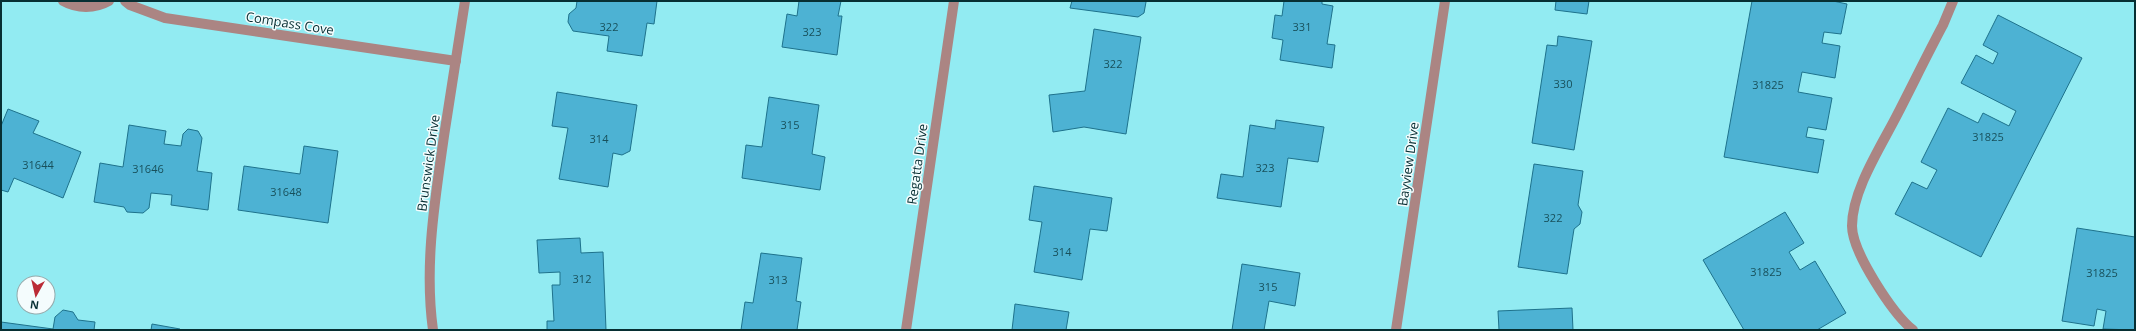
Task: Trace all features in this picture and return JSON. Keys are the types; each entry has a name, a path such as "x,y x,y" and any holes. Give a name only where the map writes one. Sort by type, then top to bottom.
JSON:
{"street":[{"path":"63,1 85,7 103,4 109,1"},
{"name":"Compass Cove","path":"125,1 130,5 165,18 456,61"},
{"name":"Brunswick Drive","path":"434,330 431,302 430,243 435,198 465,1"},
{"name":"Regatta Drive","path":"906,330 954,1"},
{"name":"Bayview Drive","path":"1396,330 1445,1"},
{"path":"1913,330 1907,325 1886,298 1861,257 1852,228 1853,212 1868,174 1943,25 1953,1"}],"building":[{"path":"577,1 657,1 654,24 647,23 642,56 607,51 609,36 573,31 568,22 569,14 576,8"},
{"path":"799,1 841,1 838,16 842,16 837,55 782,47 787,14 797,16"},
{"path":"1072,1 1146,2 1144,13 1138,17 1070,8"},
{"path":"1284,1 1322,1 1322,4 1333,6 1327,44 1335,45 1332,68 1280,60 1283,40 1272,38 1275,15 1282,16"},
{"path":"1556,1 1589,1 1587,14 1555,10"},
{"path":"1752,1 1833,1 1847,4 1841,34 1824,32 1822,43 1840,46 1835,78 1802,72 1798,92 1832,98 1826,130 1808,127 1806,137 1824,140 1818,173 1724,157"},
{"path":"1998,15 2082,58 1981,257 1895,214 1912,182 1927,189 1937,170 1921,162 1948,108 1978,123 1983,113 2009,126 2016,111 1961,83 1976,55 1993,64 1998,53 1983,45"},
{"path":"1094,29 1141,37 1126,134 1084,127 1053,132 1049,95 1085,91"},
{"path":"1558,36 1592,41 1574,150 1532,143 1547,45 1557,46"},
{"path":"557,92 637,105 630,151 622,155 613,153 608,187 559,179 568,128 552,126"},
{"path":"769,97 819,105 812,154 825,157 820,190 742,178 746,145 762,147"},
{"path":"8,109 39,121 33,133 81,152 63,198 14,178 8,192 1,190 1,126"},
{"path":"1276,120 1324,127 1318,162 1288,158 1281,207 1217,198 1221,174 1243,177 1250,125 1275,129"},
{"path":"129,125 166,131 164,144 181,146 183,134 188,129 198,131 202,138 197,171 212,173 208,210 171,205 172,195 151,193 149,208 143,213 127,212 124,207 94,202 100,163 123,167"},
{"path":"304,146 338,151 328,223 238,210 244,166 300,174"},
{"path":"1534,164 1583,171 1578,205 1582,212 1580,224 1574,229 1567,274 1518,267"},
{"path":"1034,186 1112,198 1107,231 1090,229 1082,280 1034,272 1042,222 1029,220"},
{"path":"1785,212 1804,243 1789,252 1800,270 1815,261 1846,313 1817,330 1744,330 1703,260"},
{"path":"2077,228 2135,237 2135,330 2103,329 2106,311 2097,309 2094,326 2062,321"},
{"path":"580,238 581,253 603,252 606,330 547,330 547,321 554,321 552,285 560,285 560,272 539,273 537,240"},
{"path":"761,253 802,258 796,301 801,302 797,330 741,330 745,302 753,303"},
{"path":"1242,264 1300,273 1295,306 1269,301 1264,330 1232,330"},
{"path":"1015,304 1069,312 1066,330 1012,330"},
{"path":"1572,308 1573,330 1499,330 1498,311"},
{"path":"63,310 73,312 78,320 95,322 94,330 1,330 1,322 53,329 55,317"},
{"path":"152,324 180,329 180,330 151,330"}]}
